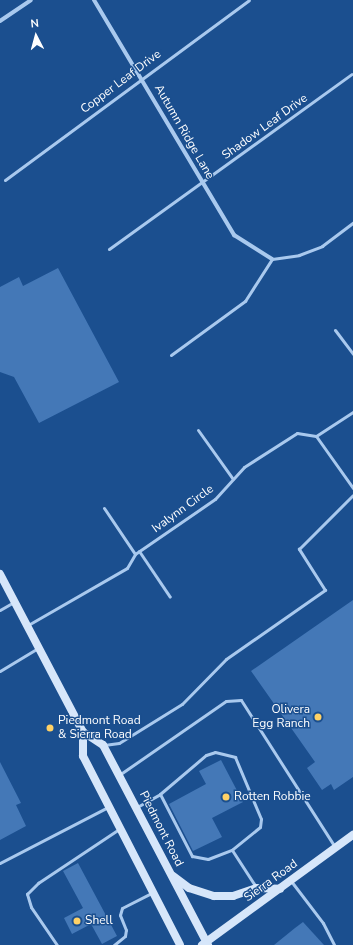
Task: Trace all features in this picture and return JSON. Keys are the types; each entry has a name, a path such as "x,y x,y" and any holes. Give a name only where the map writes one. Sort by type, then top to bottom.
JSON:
{"main road":[{"name":"Piedmont Road","path":"0,574 83,732 103,746 137,807 206,944"},
{"name":"Piedmont Road","path":"83,732 83,756 119,829 180,945"},
{"name":"Sierra Road","path":"206,944 353,834"},
{"path":"171,874 188,888 214,896 233,896 256,888 280,889"}],"street":[{"path":"0,21 30,0"},
{"name":"Autumn Ridge Lane","path":"94,0 142,78 234,235 272,259"}],"lane":[{"name":"Copper Leaf Drive","path":"5,180 249,0"},
{"name":"Shadow Leaf Drive","path":"109,249 203,183 352,74"},
{"path":"171,355 245,301 272,259 299,255 322,246 353,223"},
{"path":"336,330 353,354"},
{"path":"353,412 316,436 353,488"},
{"path":"198,430 233,479"},
{"name":"Ivalynn Circle","path":"27,626 127,568 135,554 215,499 244,466 297,433 316,436"},
{"path":"103,746 119,743 182,704 226,659 326,590 299,549 353,495"},
{"path":"104,508 135,554"},
{"path":"139,551 170,596"},
{"path":"0,610 14,602"},
{"path":"0,671 38,648"},
{"path":"119,775 226,701 241,700 335,847"},
{"path":"137,807 160,794 206,755 215,752 235,757 261,819 260,827 232,850 208,859 192,856 160,794"},
{"path":"0,863 108,807"},
{"path":"56,945 31,907 27,894 38,883 119,829"},
{"path":"232,850 256,888"},
{"path":"292,881 323,923 334,945"},
{"path":"114,945 125,936 126,930 120,915 122,908 153,892"}],"building":[{"path":"58,268 119,382 39,423 14,377 0,372 0,287 19,277 23,286"},
{"name":"Olivera Egg Ranch","path":"353,600 353,777 334,790 331,784 322,790 307,768 315,762 251,671"},
{"path":"221,760 243,802 212,818 222,837 193,851 169,804 206,784 199,771"},
{"path":"0,762 21,803 16,805 26,826 0,840"},
{"path":"78,863 117,936 102,944 91,924 72,934 64,918 83,908 63,871"},
{"path":"303,922 324,945 274,945 295,928"}],"place":[{"name":"Olivera Egg Ranch","path":"318,717"},
{"name":"Piedmont Road & Sierra Road","path":"50,728"},
{"name":"Rotten Robbie","path":"226,797"},
{"name":"Shell","path":"77,921"}]}
